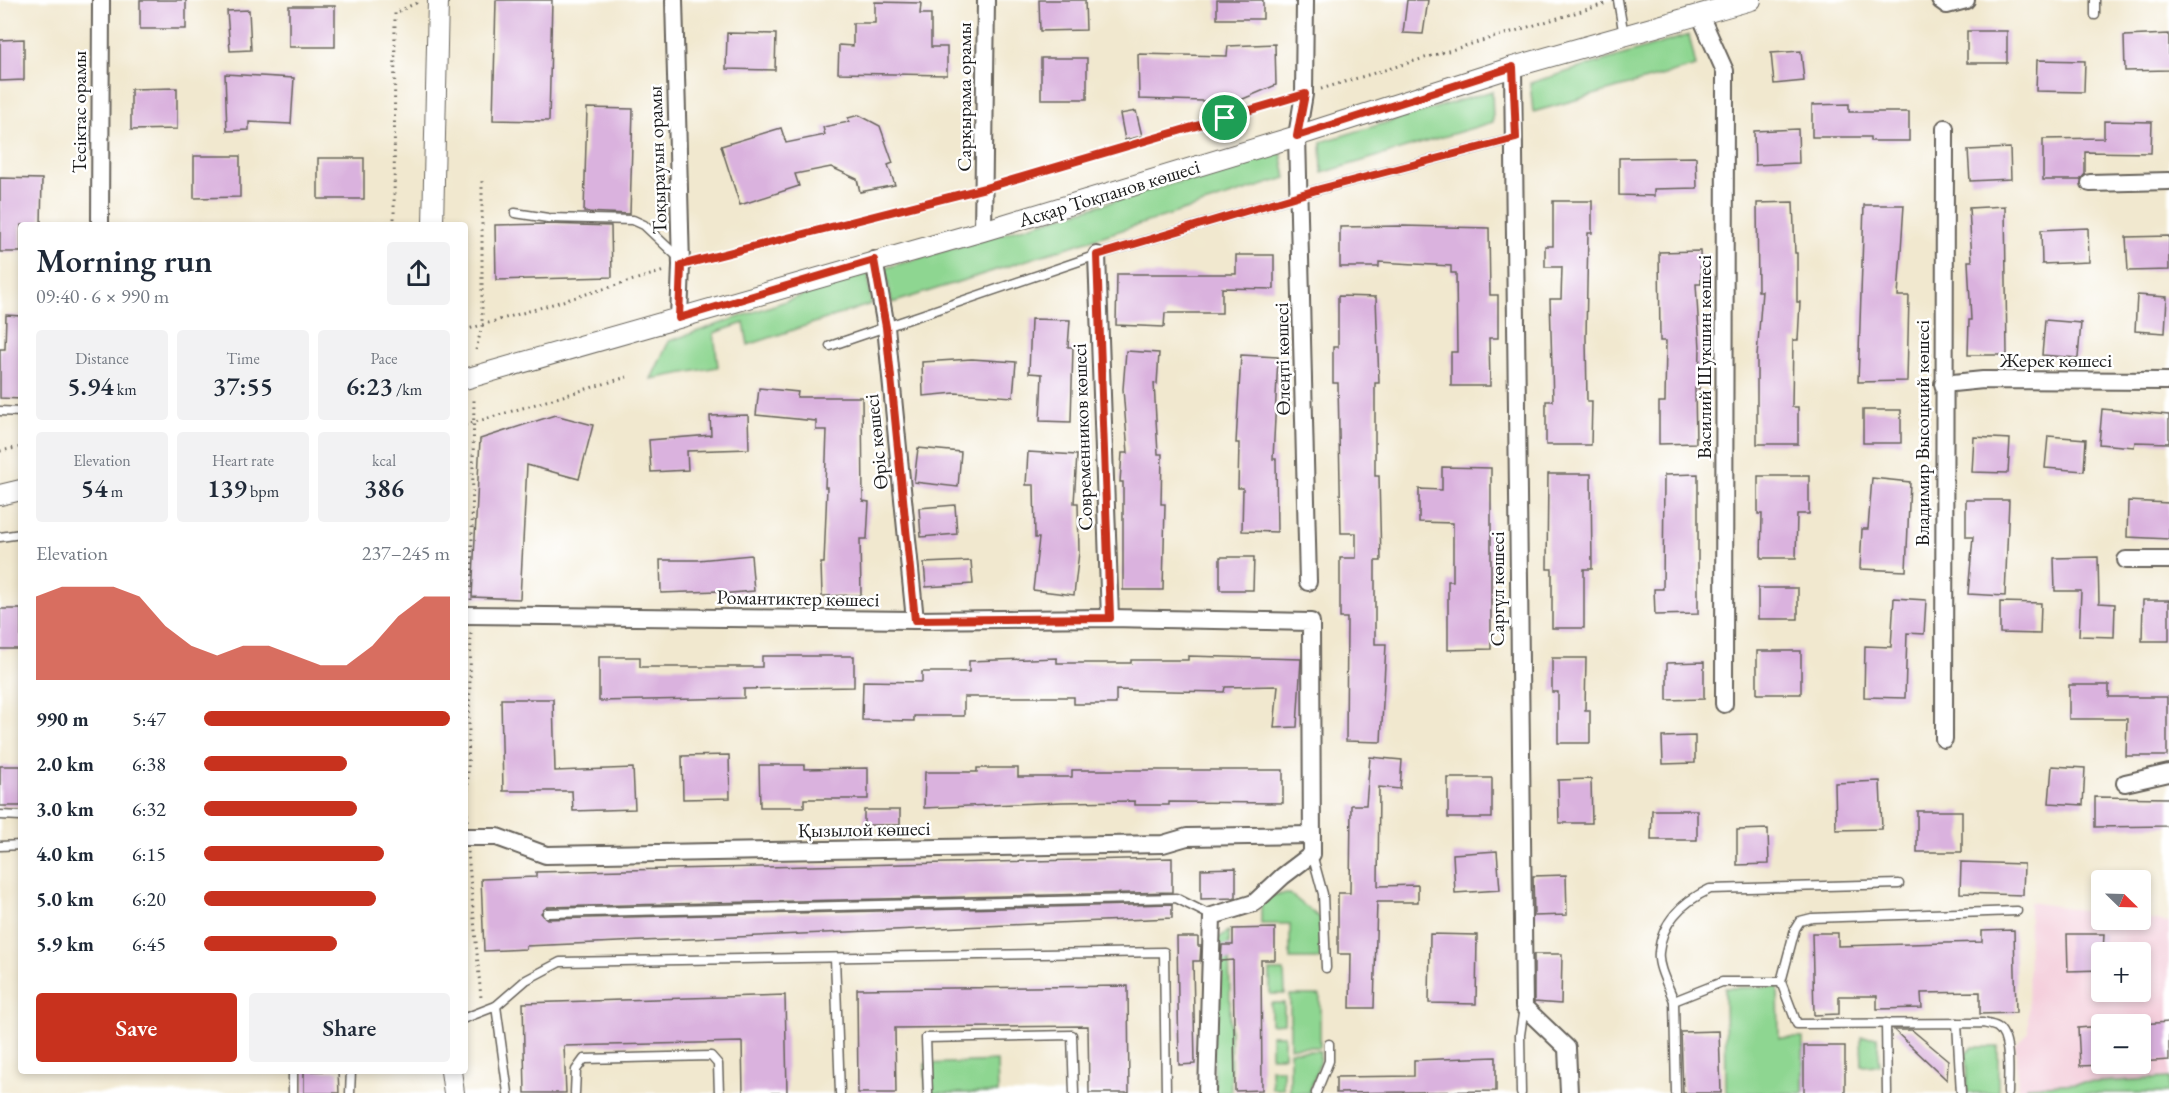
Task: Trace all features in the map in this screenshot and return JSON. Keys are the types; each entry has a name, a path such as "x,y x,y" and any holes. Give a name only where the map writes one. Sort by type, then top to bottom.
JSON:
{"street":[{"name":"Тесіктас орамы","path":"100,222 101,0"},
{"path":"433,222 438,0"},
{"name":"Тоқырауын орамы","path":"674,0 681,263 679,318"},
{"name":"Сарқырама орамы","path":"983,231 986,0"},
{"name":"Өлеңті көшесі","path":"1305,0 1305,94 1297,136 1308,582"},
{"name":"Асқар Тоқпанов көшесі","path":"468,378 874,260 983,231 1297,136 1513,67 1624,36 1707,9 1751,0"},
{"path":"1940,0 1947,5 1966,0"},
{"name":"Василий Шукшин көшесі","path":"1707,9 1725,71 1724,704"},
{"name":"Саргүл көшесі","path":"1513,67 1516,138 1518,700 1524,1007"},
{"name":"Владимир Высоцкий көшесі","path":"1944,739 1945,128"},
{"path":"2090,183 2169,181"},
{"name":"Современников көшесі","path":"1097,255 1110,618"},
{"name":"Өріс көшесі","path":"874,260 886,327 915,620"},
{"name":"Жерек көшесі","path":"1943,384 1983,380 2169,381"},
{"path":"0,495 18,491"},
{"path":"2126,560 2169,560"},
{"name":"Романтиктер көшесі","path":"468,615 915,620 1110,618 1311,622 1312,835"},
{"path":"2125,783 2169,773"},
{"path":"1206,1093 1212,916 1254,903 1283,876 1312,855 1312,835"},
{"name":"Қызылой көшесі","path":"468,837 497,837 546,855 1163,844 1187,837 1312,835"},
{"path":"1524,1007 1567,1048 1569,1093"},
{"path":"451,1074 454,1093"}],"lane":[{"path":"1618,0 1624,36"},
{"path":"2095,0 2095,15"},
{"path":"830,346 1097,255 1299,195 1516,138"},
{"path":"515,213 548,218 633,220 644,225 681,263"},
{"path":"0,411 18,412"},
{"path":"0,537 18,534"},
{"path":"0,815 18,816"},
{"path":"0,846 18,845"},
{"path":"1312,855 1323,894 1326,968"},
{"path":"1676,1093 1674,1001 1658,953 1668,924 1687,900 1710,889 1899,884"},
{"path":"547,913 1176,898 1212,916"},
{"path":"2008,1093 2007,1047 2003,1033 1997,1027 1983,1023 1797,1023 1781,981 1795,929 1800,921 1812,918 2017,911"},
{"path":"468,1017 496,1006 526,980 560,962 1164,952 1166,1093"},
{"path":"835,958 840,1093"},
{"path":"1674,1001 1722,982 1781,981"},
{"path":"496,1006 508,1093"},
{"path":"1521,1093 1520,1035 1524,1007"},
{"path":"1886,1023 1887,1093"},
{"path":"1957,1023 1961,1093"},
{"path":"928,1093 926,1038 1072,1035 1074,1093"},
{"path":"1316,1093 1329,1061 1329,1044"},
{"path":"575,1093 576,1070 584,1059 711,1056 718,1064 719,1093"},
{"path":"293,1074 293,1093"},
{"path":"351,1074 351,1093"}],"path":[{"path":"394,222 395,13 416,3 416,0"},
{"path":"468,329 681,263 985,188 1606,3"},
{"path":"476,350 482,326 482,182"},
{"path":"468,424 627,377"},
{"path":"0,451 18,448"},
{"path":"468,857 483,1011"}],"shaded area":[{"path":"2029,902 2091,911 2091,930 2151,930 2151,920 2169,923 2169,1093 2018,1093 2016,1044 2028,1033"}],"green space":[{"path":"1689,35 1696,66 1533,112 1530,83"},
{"path":"1492,91 1493,122 1322,173 1321,142"},
{"path":"1281,152 1286,178 892,303 885,268"},
{"path":"868,273 871,304 748,345 744,323 714,333 718,367 651,379 669,341"},
{"path":"1290,894 1320,918 1320,959 1290,959 1290,924 1261,924 1261,904 1267,895"},
{"path":"1229,931 1231,1093 1215,1093 1211,943"},
{"path":"1270,971 1284,971 1285,994 1270,994"},
{"path":"1778,987 1779,1038 1803,1038 1803,1093 1726,1093 1725,988"},
{"path":"1290,995 1320,995 1320,1047 1290,1047"},
{"path":"1271,1003 1284,1003 1284,1023 1271,1024"},
{"path":"1271,1035 1284,1035 1284,1056 1271,1056"},
{"path":"1861,1037 1877,1037 1880,1065 1862,1066"},
{"path":"1973,1047 1998,1047 1998,1093 1967,1093 1966,1052"},
{"path":"1290,1051 1320,1051 1319,1065 1309,1093 1290,1093"},
{"path":"997,1061 998,1093 926,1093 925,1064"},
{"path":"1271,1069 1283,1069 1283,1089 1272,1089"},
{"path":"2169,1078 2169,1093 2027,1093 2027,1086"}],"building":[{"path":"140,0 186,0 186,29 140,29"},
{"path":"496,0 552,0 549,121 493,120"},
{"path":"1039,0 1085,0 1086,30 1040,31"},
{"path":"1217,0 1263,0 1263,19 1217,19"},
{"path":"1407,0 1428,0 1423,34 1403,33"},
{"path":"875,2 921,3 920,14 931,14 931,47 947,47 947,75 838,73 839,45 853,46 853,23 875,23"},
{"path":"289,6 335,6 335,47 289,47"},
{"path":"249,10 251,50 230,51 227,11"},
{"path":"1967,31 2007,31 2007,63 1967,63"},
{"path":"727,33 776,34 775,70 726,69"},
{"path":"2169,34 2169,70 2125,71 2124,36"},
{"path":"24,39 24,80 0,81 0,40"},
{"path":"1275,44 1276,85 1236,102 1139,99 1138,54 1227,56 1228,46"},
{"path":"1801,51 1804,81 1774,84 1771,53"},
{"path":"1041,58 1087,58 1087,99 1041,99"},
{"path":"2037,60 2085,61 2084,92 2036,91"},
{"path":"225,74 294,78 291,124 249,122 249,130 227,131"},
{"path":"177,88 177,129 131,130 131,89"},
{"path":"1849,104 1849,112 1909,112 1909,141 1870,141 1870,137 1812,137 1812,105"},
{"path":"587,108 633,109 630,214 584,212"},
{"path":"1136,111 1142,136 1125,140 1120,114"},
{"path":"859,115 880,126 893,163 888,165 895,185 860,192 857,179 831,167 795,174 799,186 740,205 721,146 781,128 786,143 825,135 823,127 849,122 848,118"},
{"path":"2104,121 2152,122 2151,153 2085,152 2085,174 2080,180 2043,180 2043,139 2104,138"},
{"path":"1798,129 1799,163 1755,165 1754,131"},
{"path":"2010,148 2011,179 1970,181 1968,150"},
{"path":"194,156 240,156 240,197 194,198"},
{"path":"1696,157 1697,188 1654,189 1654,196 1619,195 1619,158"},
{"path":"318,158 364,158 364,199 318,199"},
{"path":"0,178 42,179 41,222 18,222 18,252 0,252"},
{"path":"1553,201 1592,201 1592,233 1588,233 1586,337 1587,401 1592,401 1591,445 1546,445 1546,401 1553,401 1550,299 1561,299 1562,267 1545,267 1545,246 1553,246"},
{"path":"1793,202 1795,253 1797,253 1797,302 1800,302 1798,340 1793,340 1792,407 1798,407 1798,444 1757,444 1757,356 1762,291 1758,291 1757,203"},
{"path":"1864,205 1904,205 1898,296 1909,296 1907,381 1858,382"},
{"path":"2005,206 2007,355 1968,355 1969,320 1971,320 1968,261 1972,261 1969,208"},
{"path":"495,225 611,226 612,277 496,280"},
{"path":"1340,227 1489,228 1490,295 1498,295 1498,338 1489,338 1490,386 1451,386 1451,352 1457,352 1456,273 1451,273 1451,266 1379,262 1379,267 1340,267"},
{"path":"2088,228 2089,262 2042,264 2041,230"},
{"path":"2169,236 2169,270 2128,271 2126,237"},
{"path":"1700,251 1701,284 1696,284 1700,348 1699,389 1695,388 1696,443 1659,444 1659,402 1665,402 1666,341 1660,341 1659,252"},
{"path":"1236,255 1274,255 1274,289 1222,288 1222,313 1165,313 1164,327 1116,325 1117,274 1236,274"},
{"path":"2137,295 2167,297 2165,333 2135,331"},
{"path":"1338,296 1376,297 1379,383 1375,383 1375,476 1379,476 1381,561 1375,561 1375,644 1386,644 1381,742 1346,741 1347,618 1340,618 1340,558 1356,558 1356,533 1341,533 1338,383 1333,383 1333,347 1338,347"},
{"path":"6,315 18,316 18,399 0,398 0,349 5,349"},
{"path":"1031,319 1070,320 1068,347 1073,347 1071,422 1040,421 1042,374 1029,373"},
{"path":"2045,320 2081,323 2078,358 2042,355"},
{"path":"1126,351 1159,353 1157,384 1154,383 1158,454 1162,454 1161,504 1165,504 1163,590 1123,590 1123,482 1120,482 1122,453 1128,453 1123,389"},
{"path":"1241,355 1278,357 1273,459 1276,459 1277,532 1242,531 1243,488 1238,488 1239,443 1236,443"},
{"path":"972,359 1016,362 1013,397 955,393 923,396 922,362"},
{"path":"759,388 798,392 797,397 862,397 863,501 869,502 867,539 860,539 861,595 822,596 821,563 824,563 827,430 816,430 816,421 756,415"},
{"path":"2102,409 2169,415 2169,443 2135,442 2134,447 2099,444"},
{"path":"1863,410 1901,410 1901,443 1863,443"},
{"path":"555,415 593,425 579,479 527,465 520,599 472,597 480,439"},
{"path":"748,415 749,449 687,451 688,470 651,472 649,440 711,435 710,416"},
{"path":"2048,436 2086,439 2084,471 2045,468"},
{"path":"1974,437 2010,439 2008,473 1972,472"},
{"path":"918,448 961,452 958,487 914,482"},
{"path":"1028,452 1077,455 1074,503 1078,503 1079,552 1074,595 1033,590 1039,538 1035,538 1034,485 1026,485"},
{"path":"1442,467 1491,468 1491,649 1448,650 1448,581 1453,581 1453,523 1419,522 1419,489 1442,490"},
{"path":"1548,474 1591,474 1592,569 1584,569 1584,628 1552,628 1552,569 1547,569"},
{"path":"1698,474 1698,614 1655,615 1654,589 1663,589 1664,475"},
{"path":"1758,476 1809,476 1809,514 1797,514 1796,558 1761,558 1762,514 1758,514"},
{"path":"1872,478 1910,482 1906,571 1860,569 1862,529 1868,529"},
{"path":"1966,500 2009,500 2005,596 1968,594 1973,537 1966,537"},
{"path":"2128,501 2169,503 2169,539 2127,537"},
{"path":"955,505 957,534 921,537 919,508"},
{"path":"751,555 754,591 719,594 718,591 661,593 660,560 698,560"},
{"path":"1220,557 1254,557 1253,590 1220,590"},
{"path":"2098,557 2099,603 2115,604 2114,637 2079,636 2081,591 2055,591 2054,558"},
{"path":"971,561 973,584 926,587 924,563"},
{"path":"1758,588 1798,588 1798,619 1758,619"},
{"path":"1894,598 1926,600 1924,634 1907,633 1905,698 1864,697 1865,646 1891,647"},
{"path":"2143,600 2169,600 2169,641 2142,641"},
{"path":"2000,602 2041,603 2040,634 2000,633"},
{"path":"0,609 18,609 18,649 0,649"},
{"path":"1757,651 1801,651 1801,694 1757,694"},
{"path":"762,656 854,656 854,687 744,689 744,698 599,701 599,657 640,657 640,667 762,667"},
{"path":"1188,656 1301,659 1297,727 1274,728 1278,686 1225,687 1224,692 1116,690 1116,704 1074,704 1074,697 964,697 964,716 914,716 914,721 862,720 863,681 922,682 922,672 969,672 969,661 1057,658 1057,663 1131,663 1131,660 1188,660"},
{"path":"1552,658 1586,658 1585,710 1590,710 1590,743 1558,743 1558,692 1552,692"},
{"path":"1704,662 1704,699 1667,700 1667,663"},
{"path":"2069,685 2109,685 2109,697 2167,697 2167,756 2126,756 2127,719 2069,719"},
{"path":"501,699 553,699 555,771 633,768 635,809 573,811 572,791 503,791"},
{"path":"1695,736 1695,763 1663,764 1662,737"},
{"path":"729,755 730,798 683,799 682,756"},
{"path":"1370,757 1402,760 1400,789 1379,787 1378,886 1418,885 1418,902 1377,902 1374,1008 1350,1008 1351,954 1338,954 1338,893 1350,893 1351,805 1366,805"},
{"path":"759,765 804,765 804,769 868,768 868,799 804,799 804,807 760,807"},
{"path":"0,766 18,766 18,806 0,806"},
{"path":"2052,766 2085,768 2083,805 2049,803"},
{"path":"977,768 1018,768 1018,777 1072,777 1072,770 1283,770 1283,803 1169,802 1169,805 1135,805 1135,801 1062,802 924,808 925,772 977,772"},
{"path":"1448,778 1492,778 1492,818 1448,818"},
{"path":"1591,779 1592,823 1559,823 1558,780"},
{"path":"1880,781 1882,829 1836,830 1835,783"},
{"path":"2095,797 2169,798 2169,826 2095,827"},
{"path":"864,810 900,810 900,825 864,825"},
{"path":"1652,810 1697,810 1697,840 1651,840"},
{"path":"1917,811 1962,811 1962,852 1917,852"},
{"path":"1768,829 1769,864 1737,865 1737,830"},
{"path":"1497,851 1500,890 1455,893 1453,854"},
{"path":"1172,858 1172,892 547,907 541,913 547,919 1172,904 1172,918 526,946 526,949 484,951 481,879 536,877 536,872"},
{"path":"1961,862 2024,864 2023,895 1960,893"},
{"path":"1236,868 1236,898 1201,899 1201,869"},
{"path":"1566,875 1567,915 1534,916 1533,876"},
{"path":"1275,928 1275,960 1261,960 1262,1090 1235,1091 1233,960 1221,961 1222,945 1233,945 1233,929"},
{"path":"2014,930 2016,1013 1980,1014 1980,992 1921,993 1922,1008 1877,1009 1877,996 1839,996 1839,1014 1814,1015 1812,933 1838,933 1838,946 1982,942 1982,931"},
{"path":"1430,934 1477,935 1476,1004 1429,1003"},
{"path":"2067,934 2104,934 2104,942 2091,942 2091,970 2068,971"},
{"path":"1177,937 1198,937 1198,946 1201,946 1200,961 1193,961 1195,1064 1179,1065"},
{"path":"1534,954 1562,954 1561,1004 1534,1002"},
{"path":"1128,986 1129,1093 1089,1093 1088,1026 895,1028 896,1093 858,1093 857,989"},
{"path":"785,995 787,1093 743,1093 742,1042 564,1046 566,1093 525,1093 523,1003"},
{"path":"2169,1022 2169,1060 2151,1061 2151,1023"},
{"path":"2091,1027 2091,1066 2080,1066 2078,1028"},
{"path":"1894,1030 1912,1030 1948,1060 1947,1080"},
{"path":"1719,1031 1721,1093 1683,1093 1681,1032"},
{"path":"1804,1046 1845,1046 1845,1093 1804,1093"},
{"path":"1496,1057 1496,1091 1336,1093 1336,1077 1414,1076 1414,1060"},
{"path":"304,1074 338,1074 339,1093 304,1093"}],"route":[{"path":"1513,67 1516,138 1320,189 1097,255 1110,618 915,620 886,327 874,260 679,318 681,265 985,188 1225,118 1305,94 1297,136 1513,67"}]}
